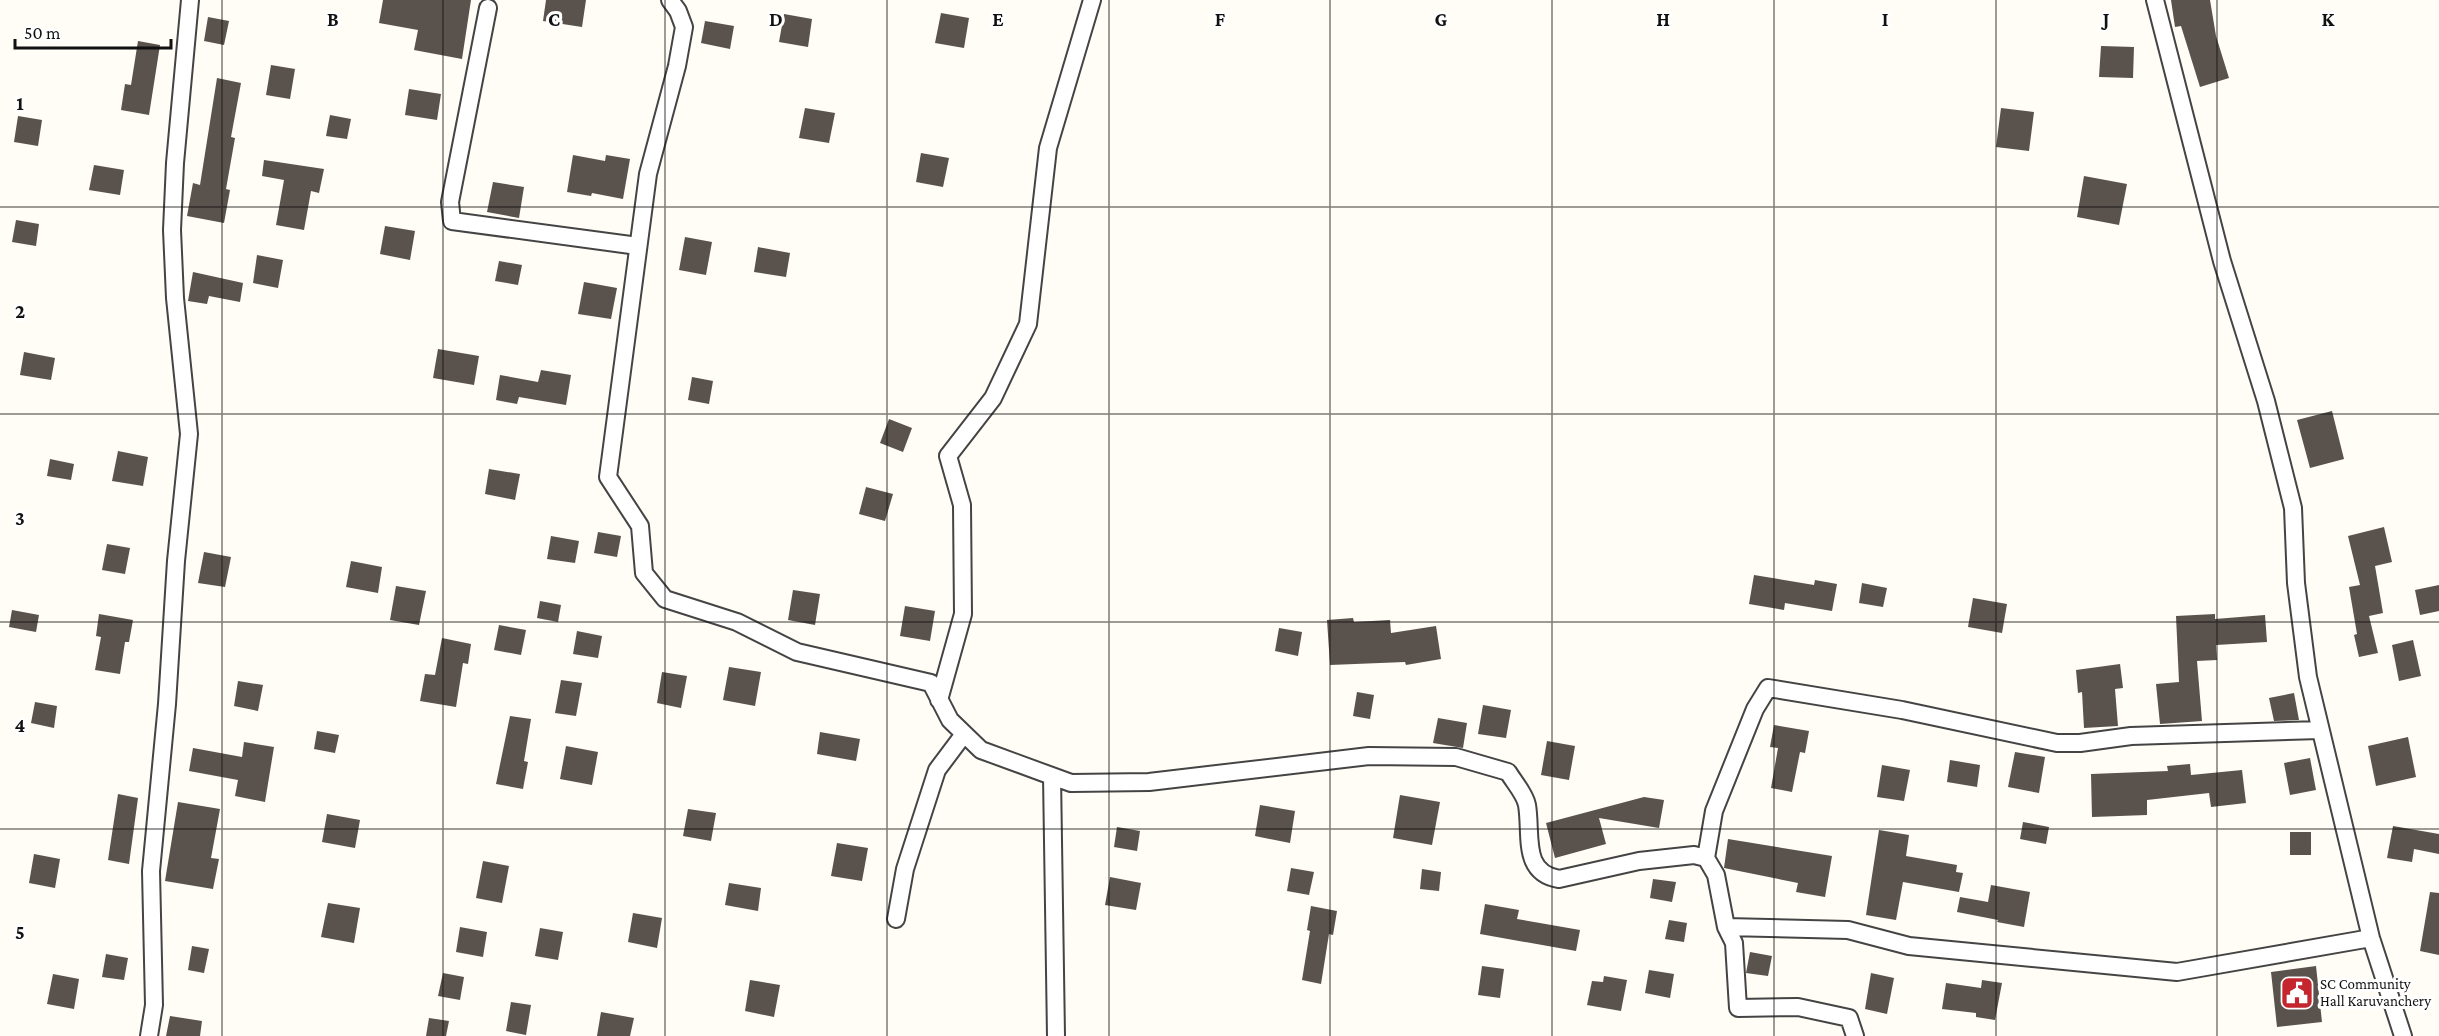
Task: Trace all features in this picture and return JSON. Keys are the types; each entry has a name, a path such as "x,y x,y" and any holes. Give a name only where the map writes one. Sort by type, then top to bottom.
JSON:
{"street":[{"path":"149,1036 154,1005 151,871 167,704 176,561 189,434 175,298 171,230 190,0"},
{"path":"670,0 678,10 684,27 677,66 648,174 608,477 640,526 644,573 665,599 737,622 797,652 931,683 950,720 981,750 1071,783 1149,782 1369,756 1456,757 1508,772 1526,802 1533,864 1546,876 1559,879 1639,861 1694,855 1706,858"},
{"path":"939,700 963,614 962,505 948,456 993,398 1028,324 1048,148 1092,0"},
{"path":"2155,0 2222,261 2266,401 2293,507 2296,583 2308,677 2371,938 2403,1036"},
{"path":"488,8 450,202 452,221 638,246"},
{"path":"1855,1036 1849,1018 1798,1007 1738,1008 1734,943 1726,927 1716,874 1706,858 1714,812 1755,709 1768,688 1902,710 2056,743 2080,743 2132,736 2320,730"},
{"path":"896,919 905,869 937,770 964,734"},
{"path":"1052,776 1056,1036"},
{"path":"1726,927 1848,930 1908,946 2177,972 2371,938"}],"building":[{"path":"383,0 471,0 462,59 414,50 418,30 379,23"},
{"path":"546,0 586,0 582,27 543,21"},
{"path":"2171,0 2210,0 2216,36 2229,78 2200,87 2181,26 2175,27"},
{"path":"941,13 969,18 964,48 935,43"},
{"path":"784,14 812,19 808,47 779,42"},
{"path":"208,17 229,21 224,45 204,41"},
{"path":"705,21 734,26 730,49 701,43"},
{"path":"138,41 160,45 149,115 121,110 125,84 131,85"},
{"path":"2101,46 2134,47 2133,78 2099,77"},
{"path":"271,65 295,69 290,99 266,95"},
{"path":"217,78 241,83 231,137 235,138 226,189 230,190 224,223 187,216 193,183 200,185"},
{"path":"409,89 441,94 437,120 405,115"},
{"path":"805,108 835,113 829,143 799,138"},
{"path":"2001,108 2034,112 2029,151 1996,147"},
{"path":"330,115 351,119 347,139 326,136"},
{"path":"18,116 42,120 38,146 14,142"},
{"path":"921,153 949,158 943,187 916,182"},
{"path":"573,155 605,161 606,155 630,159 623,199 592,193 591,196 567,192"},
{"path":"264,160 324,169 319,193 311,191 304,230 276,225 284,180 262,176"},
{"path":"94,165 124,170 120,195 89,190"},
{"path":"2084,176 2127,184 2119,225 2077,217"},
{"path":"493,182 524,187 519,218 487,212"},
{"path":"16,220 39,224 36,246 12,242"},
{"path":"385,226 415,231 410,260 380,254"},
{"path":"685,237 712,242 706,275 679,270"},
{"path":"758,247 790,253 786,277 754,272"},
{"path":"257,255 283,260 278,288 253,283"},
{"path":"499,261 522,265 518,285 495,281"},
{"path":"193,272 243,283 240,302 209,296 207,304 188,301"},
{"path":"584,282 617,288 611,319 578,314"},
{"path":"438,349 479,356 474,385 433,378"},
{"path":"24,352 55,358 51,380 20,375"},
{"path":"541,370 571,375 566,405 519,397 517,404 496,400 500,375 538,382"},
{"path":"692,377 713,381 709,404 688,400"},
{"path":"2332,411 2344,459 2310,468 2297,420"},
{"path":"889,419 912,428 903,452 880,443"},
{"path":"118,451 148,457 143,486 112,481"},
{"path":"50,459 74,464 71,480 47,476"},
{"path":"489,469 520,474 515,500 485,494"},
{"path":"866,487 893,494 885,521 859,514"},
{"path":"2384,527 2392,562 2375,566 2383,613 2369,616 2378,653 2359,657 2354,635 2357,634 2349,587 2360,585 2348,536"},
{"path":"598,532 621,536 617,557 594,553"},
{"path":"551,536 579,541 575,563 547,559"},
{"path":"107,544 130,548 125,574 102,570"},
{"path":"204,552 231,557 225,587 198,583"},
{"path":"351,561 382,567 378,593 346,587"},
{"path":"1754,575 1814,585 1815,580 1837,584 1832,611 1785,603 1784,610 1749,604"},
{"path":"1862,583 1887,588 1883,607 1859,603"},
{"path":"2439,585 2439,611 2420,615 2415,590"},
{"path":"396,586 426,591 419,625 390,620"},
{"path":"793,590 820,594 815,625 788,620"},
{"path":"1973,598 2007,604 2002,633 1968,627"},
{"path":"540,601 561,605 558,622 537,618"},
{"path":"905,606 935,611 930,641 900,636"},
{"path":"12,610 39,615 36,632 9,627"},
{"path":"99,614 133,620 129,642 125,642 120,674 95,670 101,637 96,636"},
{"path":"2215,614 2215,619 2265,615 2267,642 2216,645 2217,660 2197,661 2202,721 2160,724 2156,684 2179,682 2176,616"},
{"path":"1353,618 1354,622 1390,620 1391,633 1436,626 1441,659 1406,665 1405,662 1330,665 1327,620"},
{"path":"499,625 526,630 521,655 494,650"},
{"path":"1279,628 1302,632 1298,656 1275,651"},
{"path":"577,631 602,636 598,658 573,654"},
{"path":"442,638 471,644 468,664 463,663 456,707 420,701 425,674 435,675"},
{"path":"2413,640 2421,676 2399,681 2392,645"},
{"path":"2120,664 2123,688 2115,689 2118,726 2084,728 2082,692 2078,693 2076,670"},
{"path":"729,667 761,672 755,706 723,700"},
{"path":"662,672 687,676 681,708 657,703"},
{"path":"561,680 582,683 576,716 555,713"},
{"path":"238,681 263,685 258,711 234,706"},
{"path":"1357,692 1374,695 1370,719 1353,716"},
{"path":"2294,693 2299,720 2274,721 2269,698"},
{"path":"35,702 57,706 54,728 31,723"},
{"path":"1483,705 1511,710 1506,738 1478,734"},
{"path":"510,716 531,719 524,761 528,762 523,789 496,784"},
{"path":"1438,718 1467,723 1463,748 1433,743"},
{"path":"1774,725 1809,731 1805,753 1800,752 1792,792 1771,788 1778,748 1770,747"},
{"path":"317,731 339,735 335,753 314,749"},
{"path":"820,732 860,739 856,761 817,754"},
{"path":"2408,737 2416,777 2376,786 2368,746"},
{"path":"1547,741 1575,746 1569,780 1541,775"},
{"path":"244,742 274,747 265,802 235,796 238,780 189,771 193,748 242,757"},
{"path":"566,746 598,752 592,785 560,779"},
{"path":"2015,752 2045,757 2039,793 2008,787"},
{"path":"2310,758 2316,790 2290,795 2284,763"},
{"path":"1950,760 1980,765 1977,787 1947,782"},
{"path":"2190,764 2191,775 2242,770 2246,803 2211,807 2209,793 2147,800 2147,815 2092,817 2091,774 2168,771 2167,766"},
{"path":"1882,765 1910,770 1904,801 1877,797"},
{"path":"118,794 138,798 129,864 108,860"},
{"path":"1400,795 1440,802 1432,845 1393,838"},
{"path":"1644,797 1664,800 1659,828 1599,818 1606,844 1555,858 1546,823"},
{"path":"178,802 220,809 211,858 219,859 213,889 165,881"},
{"path":"1260,805 1295,811 1290,843 1255,836"},
{"path":"688,809 716,813 711,841 683,836"},
{"path":"327,814 360,820 355,848 322,842"},
{"path":"2023,822 2049,827 2046,844 2020,839"},
{"path":"2393,826 2439,834 2439,854 2414,849 2412,862 2387,858"},
{"path":"1117,827 1140,831 1137,851 1114,847"},
{"path":"1879,830 1909,835 1906,856 1957,865 1956,872 1963,873 1959,892 1903,882 1896,920 1866,915"},
{"path":"2290,832 2311,832 2311,855 2290,855"},
{"path":"1728,839 1832,856 1825,897 1796,892 1798,883 1724,868"},
{"path":"837,843 868,848 862,881 831,876"},
{"path":"34,854 60,859 55,888 29,883"},
{"path":"483,861 509,866 502,903 476,898"},
{"path":"1291,868 1314,872 1309,895 1287,891"},
{"path":"1422,869 1441,872 1439,891 1420,889"},
{"path":"1110,877 1141,883 1136,910 1105,905"},
{"path":"1653,879 1676,882 1672,902 1650,898"},
{"path":"729,883 761,888 758,911 725,905"},
{"path":"1991,885 2030,892 2024,927 1957,912 1960,897 1988,902"},
{"path":"2430,892 2439,893 2439,955 2420,951"},
{"path":"328,903 360,908 354,943 321,937"},
{"path":"1485,904 1519,910 1517,919 1580,930 1576,951 1480,934"},
{"path":"1311,906 1337,911 1333,935 1329,934 1321,984 1302,980 1310,931 1307,930"},
{"path":"633,913 662,918 657,948 628,942"},
{"path":"1669,920 1687,923 1684,942 1665,939"},
{"path":"460,927 487,932 483,957 456,952"},
{"path":"540,928 563,932 558,960 535,956"},
{"path":"192,946 209,949 204,973 188,970"},
{"path":"1750,952 1772,956 1768,976 1746,973"},
{"path":"106,954 128,958 124,980 102,977"},
{"path":"1482,966 1504,969 1500,998 1478,995"},
{"path":"2316,966 2322,1022 2277,1027 2271,972"},
{"path":"1649,970 1674,974 1670,998 1645,993"},
{"path":"443,973 464,977 460,1000 438,996"},
{"path":"1871,973 1894,978 1887,1014 1865,1009"},
{"path":"53,974 79,979 74,1009 47,1004"},
{"path":"1604,976 1627,980 1621,1011 1587,1005 1592,981 1603,982"},
{"path":"750,980 780,985 774,1017 745,1011"},
{"path":"1982,980 2002,983 1995,1020 1976,1017 1976,1013 1942,1009 1946,983 1981,988"},
{"path":"511,1002 531,1005 526,1035 506,1031"},
{"path":"601,1012 634,1018 630,1036 597,1036"},
{"path":"170,1016 202,1021 200,1036 166,1036"},
{"path":"429,1018 449,1021 446,1036 426,1036"}],"place":[{"name":"SC Community Hall Karuvanchery","path":"2297,993"}]}
